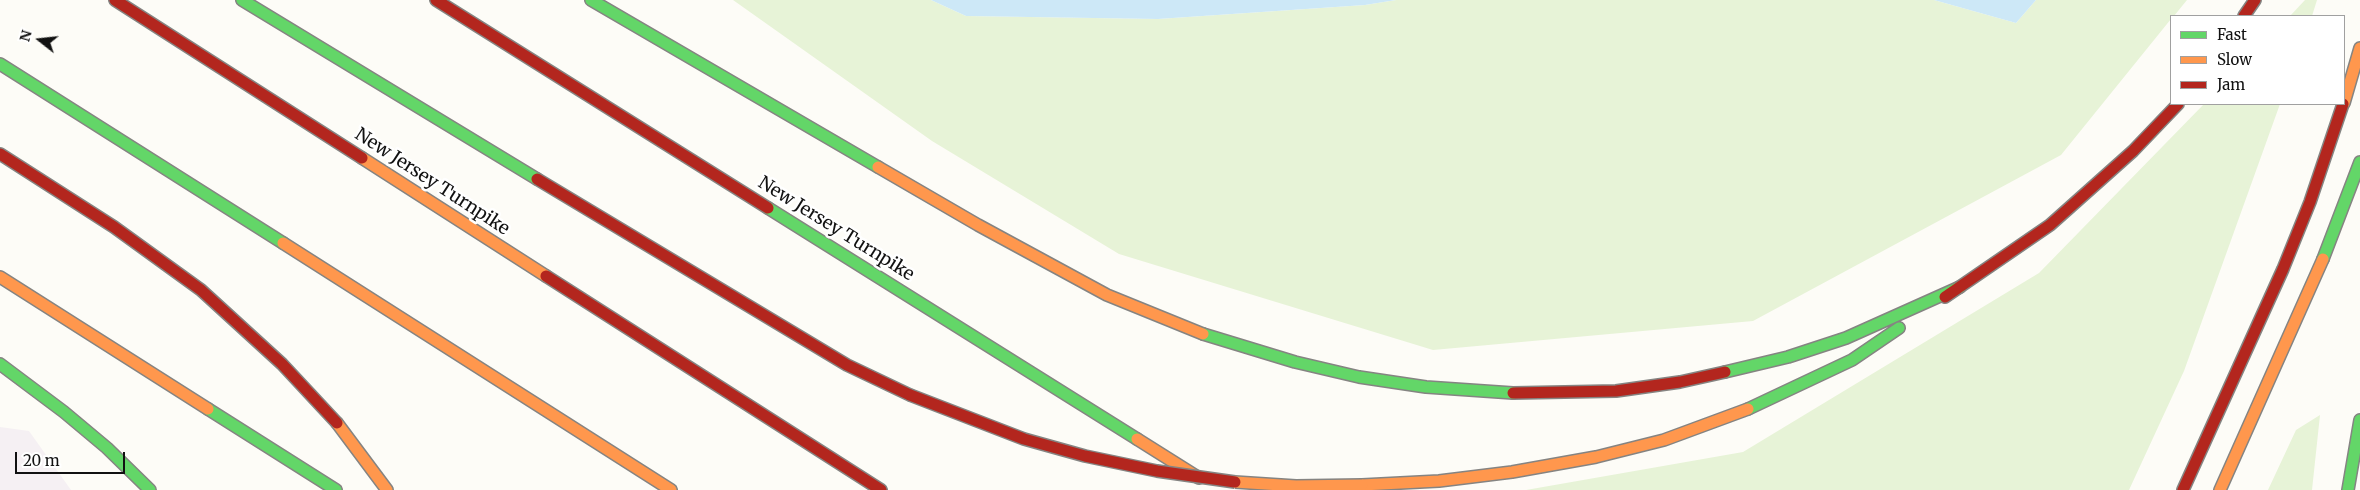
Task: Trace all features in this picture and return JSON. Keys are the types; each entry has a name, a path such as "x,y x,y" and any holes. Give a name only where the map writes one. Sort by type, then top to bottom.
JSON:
{"highway":[{"name":"New Jersey Turnpike","path":"115,0 882,490"},
{"path":"242,0 784,328 848,365 910,395 971,420 1085,456 1157,471 1230,482 1286,486 1439,481 1512,472 1596,457 1664,440 1731,416 1852,360 2050,225 2132,151 2177,105"},
{"name":"New Jersey Turnpike","path":"436,0 1217,490"},
{"path":"590,0 978,225 1107,295 1167,321 1230,344 1359,377 1426,388 1490,393 1550,394 1616,391 1680,382 1788,357 1846,338 1960,287"},
{"path":"2245,15 2255,0"},
{"path":"2345,100 2360,48"},
{"path":"0,64 671,490"},
{"path":"2183,490 2283,269 2310,202 2343,105"},
{"path":"0,154 156,255 242,325 320,404 354,443 387,490"},
{"path":"2220,490 2317,275 2360,162"},
{"path":"0,277 336,490"},
{"path":"0,364 64,412 107,448 150,490"},
{"path":"2348,490 2360,420"}],"shaded area":[{"path":"0,427 29,431 71,490 0,490"}],"green space":[{"path":"733,0 931,0 966,16 1158,19 1365,5 1396,0 1934,0 2016,23 2036,0 2187,0 2175,15 2170,15 2170,20 2061,155 1753,321 1433,350 1119,254 932,141"},
{"path":"2305,0 2317,0 2312,15 2291,15"},
{"path":"2203,105 2280,105 2184,371 2129,490 1526,490 1743,452 2039,273"},
{"path":"2320,415 2312,490 2268,490 2296,430"}],"water":[{"path":"931,0 1396,0 1365,5 1158,19 966,16"},
{"path":"1934,0 2036,0 2016,23"}],"traffic: fast":[{"path":"242,0 537,179"},
{"path":"591,0 878,167"},
{"path":"0,64 283,243"},
{"path":"2323,259 2360,162"},
{"path":"768,208 1137,439"},
{"path":"1725,372 1788,357 1846,338 1960,287"},
{"path":"1748,409 1852,360 1899,328"},
{"path":"1203,334 1295,362 1359,377 1426,387 1513,393"},
{"path":"0,364 64,412 107,448 150,490"},
{"path":"208,409 336,490"},
{"path":"2348,490 2360,420"}],"traffic: slow":[{"path":"2345,100 2360,48"},
{"path":"362,158 546,276"},
{"path":"878,167 978,225 1107,295 1203,334"},
{"path":"283,243 671,490"},
{"path":"2220,490 2323,259"},
{"path":"0,277 208,409"},
{"path":"1362,485 1439,481 1512,472 1596,457 1664,440 1748,409"},
{"path":"337,423 387,490"},
{"path":"1137,439 1199,478"},
{"path":"1235,482 1296,486 1362,485"}],"traffic: jam":[{"path":"115,0 362,158"},
{"path":"436,0 768,208"},
{"path":"2245,15 2255,0"},
{"path":"1945,297 2050,225 2133,151 2177,105"},
{"path":"2183,490 2283,269 2310,202 2343,105"},
{"path":"0,154 114,227 201,290 282,364 337,423"},
{"path":"537,179 847,365 910,395"},
{"path":"546,276 881,490"},
{"path":"1513,393 1616,391 1680,382 1725,372"},
{"path":"910,395 1024,439 1085,456 1157,471 1235,482"}]}
